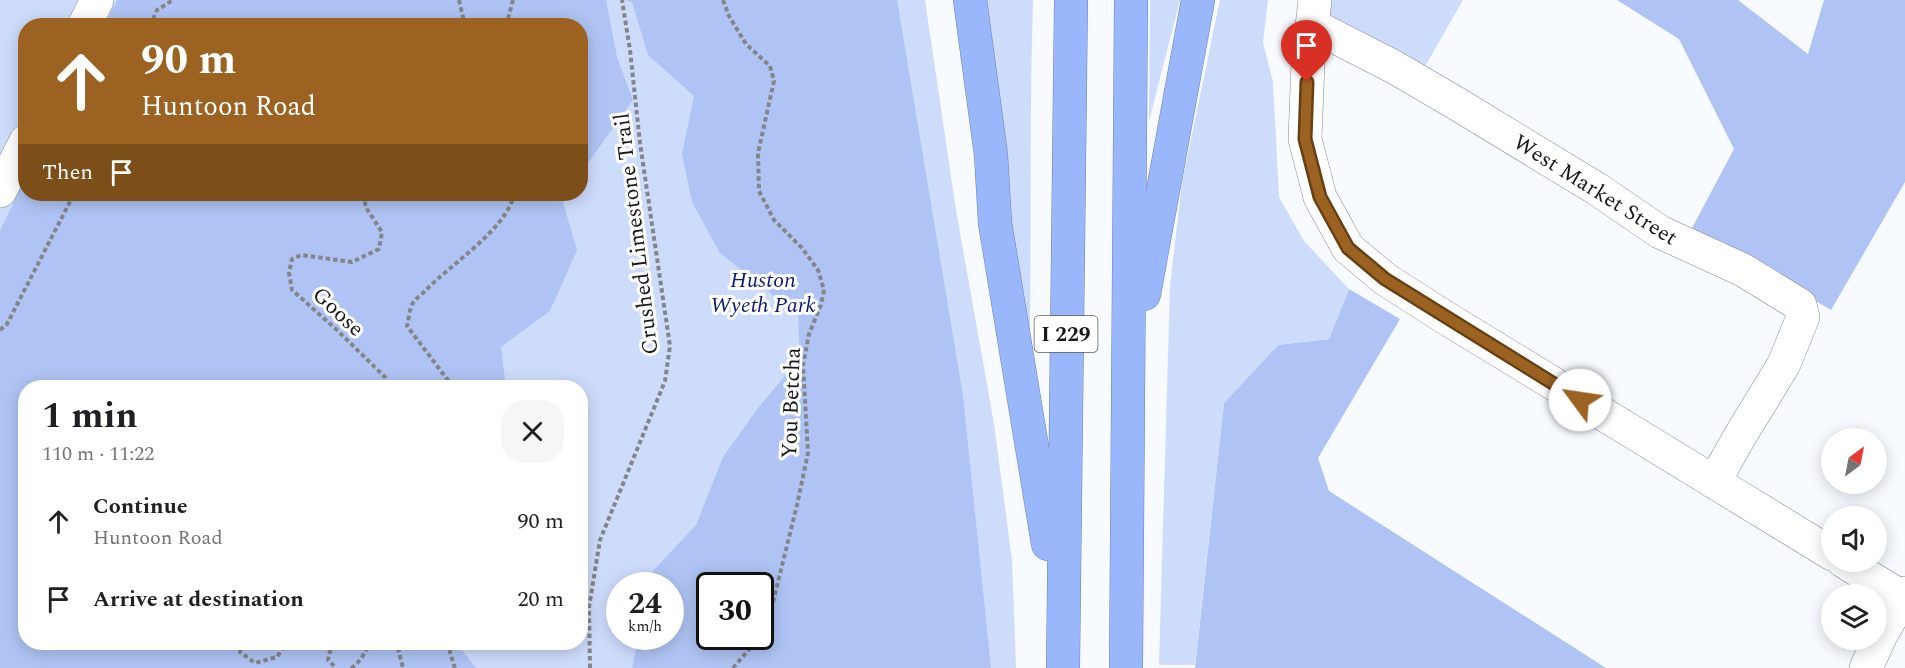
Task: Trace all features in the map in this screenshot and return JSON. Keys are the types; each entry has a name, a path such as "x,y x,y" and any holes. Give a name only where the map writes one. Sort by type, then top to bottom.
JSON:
{"highway":[{"path":"970,0 991,155 995,223 1062,632"},
{"name":"I 229","path":"1063,668 1071,0"},
{"name":"I 229","path":"1126,668 1131,0"},
{"path":"1128,381 1198,0"}],"street":[{"path":"88,18 97,0"},
{"path":"1313,13 1308,62 1305,139 1320,197 1348,248 1385,279 1821,547"},
{"name":"West Market Street","path":"1313,13 1394,67 1597,189 1660,232 1743,270 1800,305 1803,317 1784,364 1714,482"},
{"path":"0,191 18,156"},
{"path":"1862,572 1904,596 1866,668"}],"path":[{"path":"154,18 157,10 173,0"},
{"path":"459,0 463,18"},
{"path":"508,18 513,0"},
{"name":"Crushed Limestone Trail","path":"590,668 589,607 600,540 664,381 670,346 622,0"},
{"name":"You Betcha","path":"723,0 729,16 746,44 770,66 774,81 758,153 759,191 774,220 802,248 818,270 824,290 809,334 803,365 808,453 774,598"},
{"path":"0,330 8,324 70,201"},
{"name":"Goose","path":"365,201 365,206 382,232 380,249 352,262 301,255 292,259 289,273 292,290 337,330 386,380"},
{"path":"448,380 407,326 412,304 472,250 499,222 512,201"},
{"path":"240,650 255,663 277,657 282,650"},
{"path":"330,650 328,660 336,668"},
{"path":"351,668 366,650"},
{"path":"398,650 403,668"},
{"path":"450,650 455,668"},
{"path":"733,668 748,650"}],"green space":[{"name":"Huston Wyeth Park","path":"0,0 925,0 956,210 994,424 1012,560 1016,668 0,668"},
{"path":"964,0 1033,0 1029,380"},
{"path":"1150,0 1180,0 1149,121"},
{"path":"1220,0 1268,0 1263,42 1273,82 1279,197 1304,241 1349,289 1329,339 1278,345 1224,403 1195,665 1159,665 1170,286 1182,182"},
{"path":"1319,0 1463,0 1419,77 1335,30"}],"shaded area":[{"path":"117,0 606,0 617,57 633,100 588,163 588,18 108,18"},
{"path":"625,0 897,0 963,396 991,668 632,668 636,650 684,650 684,572 653,571 696,525 723,457 758,408 800,358 798,315 720,253 692,202 682,154 694,96 648,55 632,2"},
{"path":"1617,0 1738,0 1808,54 1824,0 1905,0 1905,182 1831,310 1692,228 1734,149 1679,39"},
{"path":"18,193 18,201 563,201 577,250 550,311 501,347 505,380 18,380 18,650 462,650 476,668 0,668 0,231"},
{"path":"1349,289 1400,319 1318,458 1329,491 1606,668 1195,668 1224,403 1278,345 1329,339"}],"route":[{"path":"1307,82 1305,139 1320,197 1348,248 1385,279 1580,400"}]}
